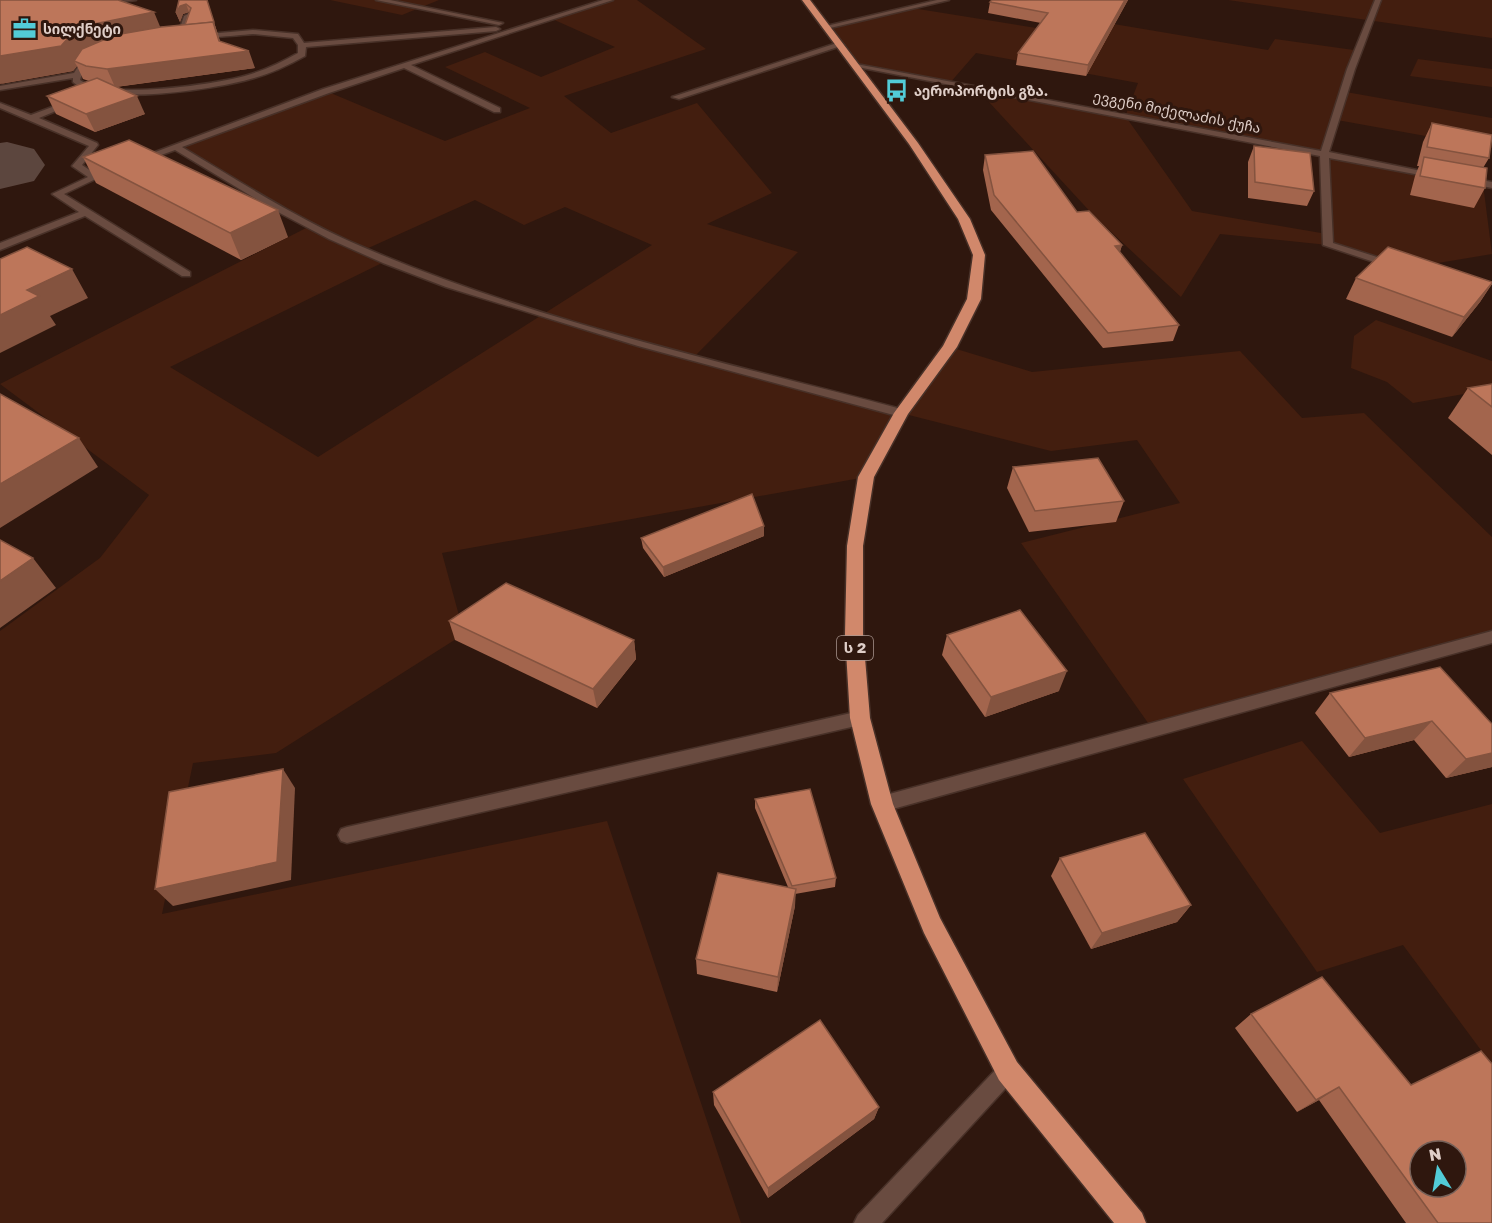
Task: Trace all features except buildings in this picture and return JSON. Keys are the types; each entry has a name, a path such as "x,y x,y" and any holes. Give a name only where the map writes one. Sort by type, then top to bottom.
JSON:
{"highway":[{"name":"ს 2","path":"806,0 856,66 964,219 979,255 974,299 950,347 901,413 866,477 855,546 854,634 860,718 882,804 932,925 1008,1071 1132,1223"}],"street":[{"path":"61,0 93,4 133,0"},
{"path":"379,0 520,27"},
{"path":"125,165 326,91 610,0"},
{"path":"826,27 946,0"},
{"path":"1378,0 1351,69 1324,154 1328,245 1402,268"},
{"path":"180,40 188,16"},
{"path":"302,45 520,27"},
{"path":"274,32 295,36 302,45 302,54 291,61 243,79 160,90 110,92 86,87 76,80 86,63 100,55 180,40 274,32"},
{"path":"676,97 840,45"},
{"path":"404,65 497,110"},
{"name":"ევგენი მიქელაძის ქუჩა","path":"856,66 1449,177"},
{"path":"0,88 77,75"},
{"path":"32,118 102,91"},
{"path":"0,105 94,145 77,166 95,177"},
{"path":"176,147 310,226 386,261 542,316 901,413"},
{"path":"105,173 57,194 186,274"},
{"path":"1460,179 1492,185"},
{"path":"0,247 86,212"},
{"path":"882,804 1489,642"},
{"path":"347,835 860,718"},
{"path":"866,1223 1008,1071"}],"shaded area":[{"path":"330,0 439,0 402,15"},
{"path":"610,0 637,0 706,49 564,96 611,133 697,103 772,193 707,224 798,252 695,356 901,413 866,477 442,553 464,634 276,753 193,763 162,914 607,821 741,1223 0,1223 0,631 100,558 149,495 0,384 310,226 176,147 326,91 445,141 530,108 445,67 485,52 541,77 615,47 550,18","holes":["475,200 524,225 565,207 652,245 318,457 170,367 386,261 364,250"]},
{"path":"1228,0 1492,0 1492,38"},
{"path":"912,8 1080,35 1090,20 1268,50 1275,39 1361,51 1346,92 1492,118 1492,148 1337,120 1324,153 1483,184 1492,254 1402,269 1328,245 1220,234 1181,297 1095,217 977,89 1125,117 1138,83 976,53 949,84 856,66 826,27","holes":["1126,117 1324,154 1327,234 1192,211"]},
{"path":"1418,59 1492,69 1492,87 1410,76"},
{"path":"1376,320 1492,361 1492,389 1413,403 1387,382 1351,368 1354,336"},
{"path":"950,347 1032,372 1240,351 1302,418 1364,413 1492,537 1492,637 1153,730 1021,543 1180,503 1137,440 1051,451 901,413"},
{"path":"1302,741 1380,833 1492,804 1492,1065 1403,945 1317,972 1183,779"}],"taxiway":[{"path":"0,166 7,165"}],"place":[{"name":"სილქნეტი","path":"25,29"},
{"name":"აეროპორტის გზა.","path":"896,91"}]}
